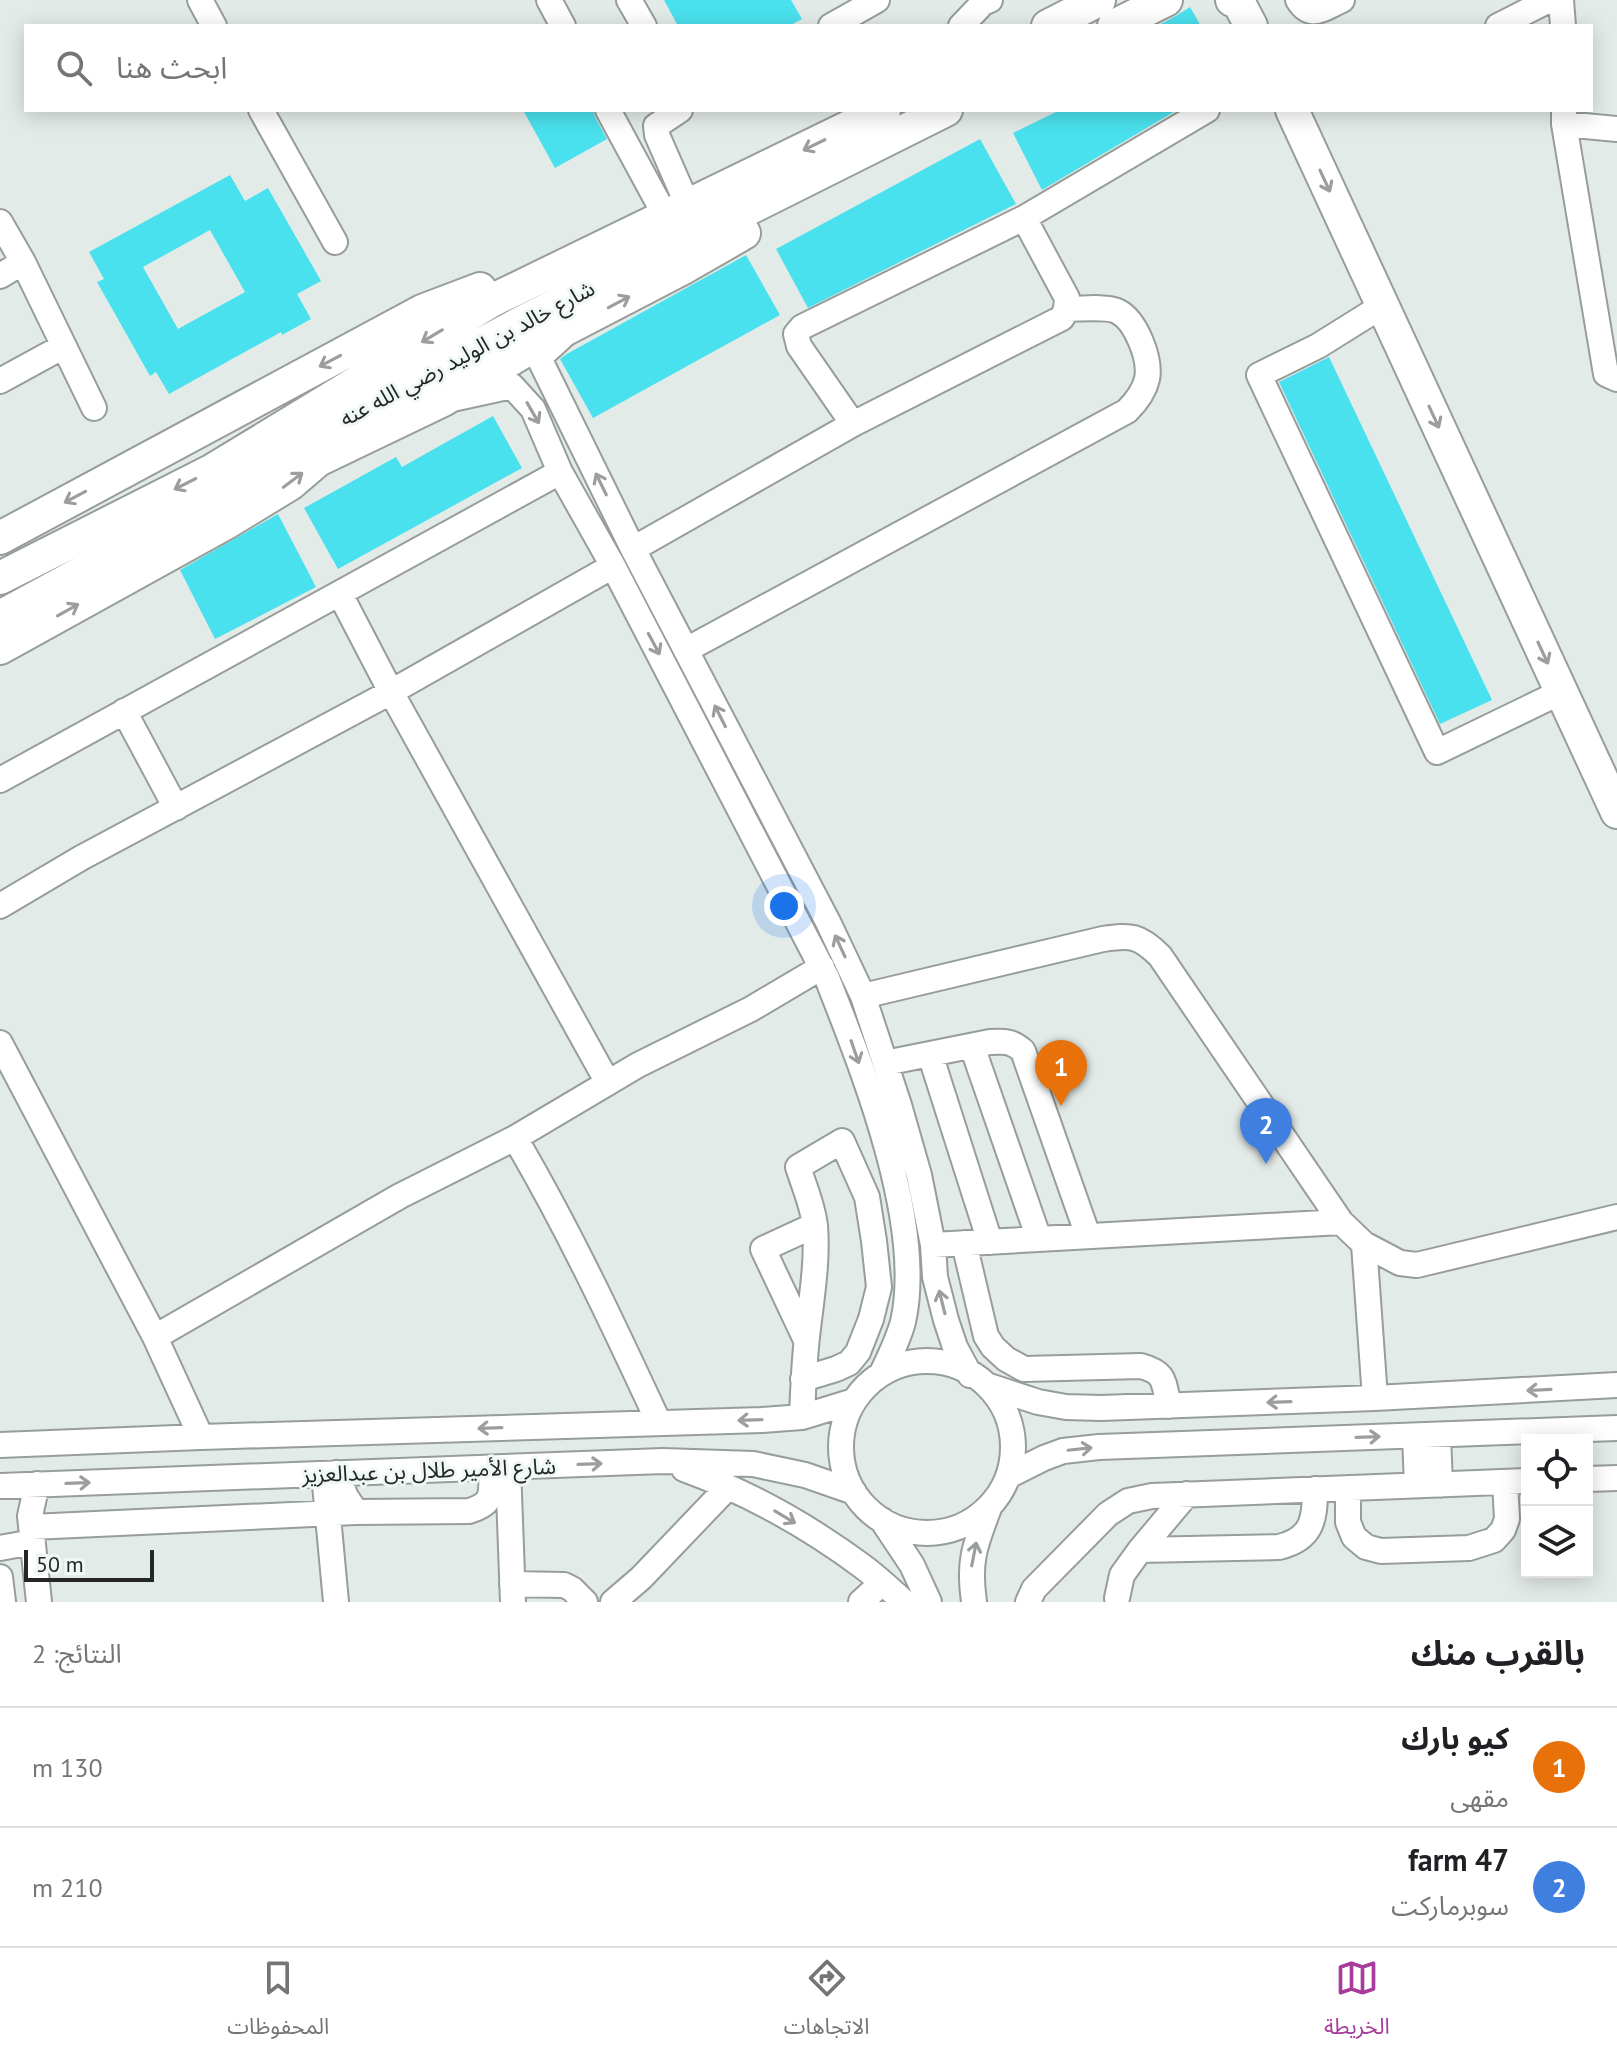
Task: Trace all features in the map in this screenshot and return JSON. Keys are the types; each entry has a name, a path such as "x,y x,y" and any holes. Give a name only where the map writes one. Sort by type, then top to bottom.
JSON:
{"main road":[{"path":"1052,24 1099,0"},
{"path":"1118,24 1166,0"},
{"path":"1232,0 1239,3 1250,24"},
{"name":"شارع خالد بن الوليد رضي الله عنه","path":"0,578 213,470 491,301 878,112"},
{"name":"شارع خالد بن الوليد رضي الله عنه","path":"0,617 123,550 291,447 526,320 942,112"},
{"path":"1293,112 1617,812"},
{"path":"0,648 226,523 290,484 318,460 443,400 533,346 685,267 798,202 842,162"},
{"path":"0,538 422,311 671,214"}],"street":[{"path":"200,0 213,24"},
{"path":"549,0 562,24"},
{"path":"629,0 643,24"},
{"path":"835,24 877,0"},
{"path":"963,24 990,0"},
{"path":"1298,0 1309,12 1317,12 1342,0"},
{"path":"1502,24 1549,0"},
{"path":"1561,0 1563,24"},
{"path":"262,112 335,242"},
{"path":"609,112 671,214"},
{"path":"671,214 656,126 677,112"},
{"path":"853,424 799,346 796,334 802,327 1024,218 1204,112"},
{"path":"1617,129 1564,117 1606,374 1617,379"},
{"path":"633,549 853,424 1062,318 1067,298 1024,218"},
{"path":"0,222 23,262 94,408"},
{"path":"0,276 23,262"},
{"path":"1382,306 1318,346 1259,375 1437,752 1561,692"},
{"path":"686,650 1127,411 1137,401 1147,377 1143,345 1131,323 1117,310 1066,309"},
{"path":"575,325 539,358 633,549 828,922 863,996 919,1175 933,1245 935,1277 946,1320 955,1347 979,1380 1038,1402 1101,1408 1617,1385"},
{"path":"0,381 64,346"},
{"path":"443,400 512,386 533,409 560,472 613,566 822,967 875,1112 904,1225 908,1276 903,1320 882,1373"},
{"path":"0,780 560,472"},
{"path":"0,906 81,858 391,692 613,566"},
{"path":"340,594 608,1083"},
{"path":"124,711 176,808"},
{"path":"863,996 1126,936 1146,942 1160,956 1341,1222 1364,1244 1400,1263 1417,1265 1617,1217"},
{"path":"155,1337 400,1196 515,1138 638,1065 751,1009 822,967"},
{"path":"885,1063 1002,1041 1014,1042 1023,1051 1088,1236"},
{"path":"0,1043 155,1337 201,1437"},
{"path":"972,1046 1039,1239"},
{"path":"930,1054 990,1242"},
{"path":"515,1138 609,1315 659,1423"},
{"path":"802,1417 803,1379 806,1340 814,1280 815,1225 798,1167 842,1141 867,1197 879,1287 858,1352 849,1363 803,1379"},
{"path":"933,1245 1341,1222"},
{"path":"806,1340 763,1249 815,1225"},
{"path":"964,1243 986,1336 1006,1359 1024,1369 1141,1366 1154,1370 1162,1377 1169,1406"},
{"path":"1364,1244 1375,1398"},
{"path":"918,1362 957,1366 979,1380 1002,1401 1013,1437 1013,1456 1008,1476 1002,1492 989,1508 972,1520 937,1532 918,1532 882,1520 866,1508 854,1492 842,1456 842,1437 854,1401 866,1386 882,1373 918,1362"},
{"name":"شارع الأمير طلال بن عبدالعزيز","path":"0,1445 802,1417 854,1401"},
{"path":"1008,1476 1063,1451 1099,1447 1617,1428"},
{"path":"1427,1435 1428,1485"},
{"path":"663,1461 711,1479 772,1509 864,1567 904,1602"},
{"name":"شارع الأمير طلال بن عبدالعزيز","path":"0,1486 663,1461 753,1464 805,1475 854,1492"},
{"path":"0,1548 22,1544 32,1537 356,1512 469,1511 482,1507 490,1498 500,1467"},
{"path":"500,1467 512,1593 564,1585 585,1602"},
{"path":"330,1474 356,1512"},
{"path":"330,1474 328,1514 336,1602"},
{"path":"1593,1479 1617,1478"},
{"path":"1028,1602 1034,1589 1108,1514 1128,1501 1187,1494 1315,1489 1516,1482 1503,1530 1494,1540 1469,1548 1381,1551 1366,1547 1354,1537 1348,1522 1348,1488"},
{"path":"37,1484 30,1516 39,1602"},
{"path":"613,1602 641,1578 728,1487"},
{"path":"1140,1550 1279,1547 1290,1544 1302,1537 1310,1527 1315,1513 1315,1489"},
{"path":"1115,1601 1122,1575 1187,1494"},
{"path":"974,1602 971,1579 973,1550 989,1508"},
{"path":"882,1520 912,1565 929,1602"},
{"path":"0,1577 3,1602"},
{"path":"861,1602 882,1583"}],"building":[{"path":"664,0 791,0 802,19 793,24 677,24"},
{"path":"1190,7 1200,24 1161,24"},
{"path":"524,112 594,112 607,139 555,168"},
{"path":"1056,112 1174,112 1042,190 1013,133"},
{"path":"980,139 1016,204 808,308 776,249"},
{"path":"230,175 245,201 268,188 321,281 297,294 311,319 282,335 281,332 169,394 156,372 150,376 97,282 104,279 89,252","holes":["210,230 245,292 178,329 143,267"]},
{"path":"746,255 780,315 593,418 560,359"},
{"path":"1329,357 1492,700 1440,724 1279,382"},
{"path":"493,416 522,468 338,569 304,508 396,457 402,467"},
{"path":"278,514 316,587 215,639 180,570"}],"place":[{"name":"كيو بارك","path":"1061,1106"},
{"name":"farm 47","path":"1266,1164"}]}
